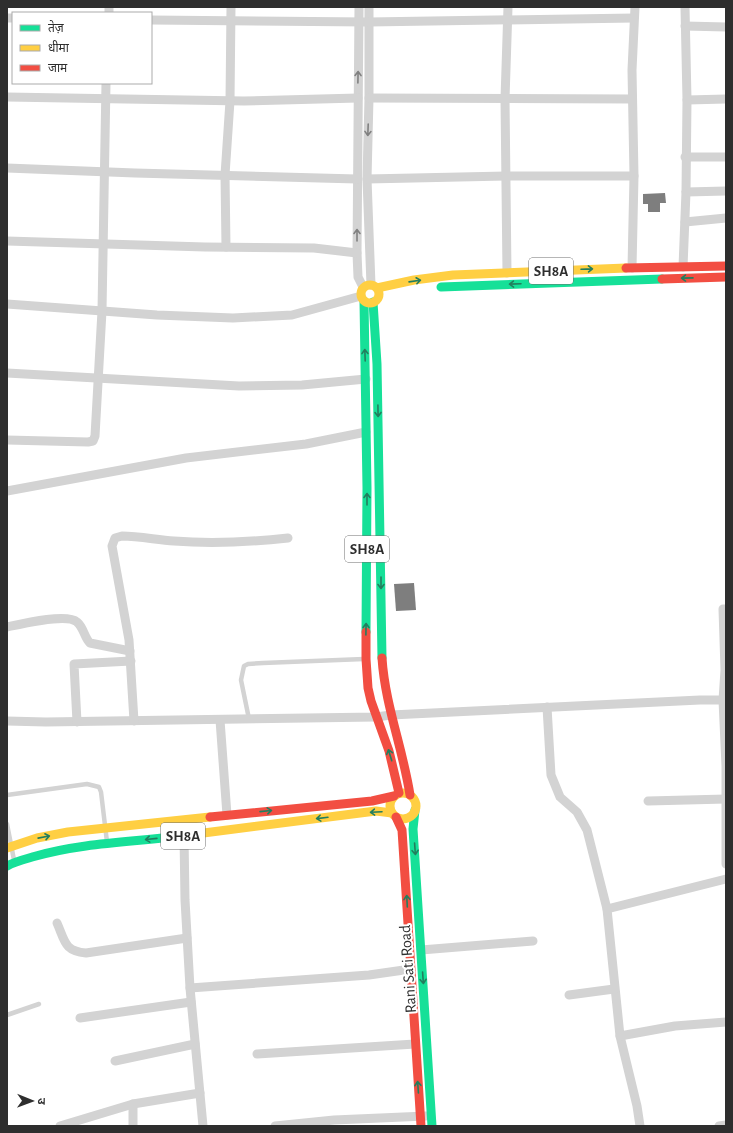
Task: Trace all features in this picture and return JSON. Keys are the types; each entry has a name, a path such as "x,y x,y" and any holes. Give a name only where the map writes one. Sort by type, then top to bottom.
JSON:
{"main road":[{"name":"SH8A","path":"394,815 390,807 391,801 396,795 393,764 376,717 368,688 366,659 366,379 362,298 360,293 371,287 414,280 464,275 507,272 726,266"},
{"name":"SH8A","path":"362,298 369,302 423,288 465,285 726,277"},
{"name":"SH8A","path":"371,287 379,293 375,300 381,631 385,688 405,765 410,795"},
{"name":"SH8A","path":"9,847 41,838 105,829 372,801 404,793 410,795 416,804 412,815 402,819 394,815 376,811 184,836 78,847 46,853 10,864"},
{"name":"Rani Sati Road","path":"415,810 413,829 432,1126"},
{"path":"394,815 402,830 421,1126"}],"street":[{"path":"226,247 225,176 230,101 231,7"},
{"path":"359,7 357,179 358,277 371,287"},
{"path":"369,7 369,98 366,179 371,287"},
{"path":"507,272 504,99 508,7"},
{"path":"632,268 634,176 632,70 635,7"},
{"path":"683,266 686,192 685,157 687,100 685,7"},
{"path":"152,20 369,22 634,18"},
{"path":"685,26 726,27"},
{"path":"7,440 93,441 95,436 102,311 106,84"},
{"path":"7,97 230,101 358,98"},
{"path":"369,98 632,99"},
{"path":"687,100 726,99"},
{"path":"685,157 726,158"},
{"path":"7,168 357,179"},
{"path":"366,179 506,176 634,176"},
{"path":"686,192 726,191"},
{"path":"685,222 726,218"},
{"path":"7,241 314,248 357,253"},
{"path":"7,304 233,318 292,315 362,298"},
{"path":"7,373 239,386 302,385 366,379"},
{"path":"7,491 186,458 306,444 366,432"},
{"path":"134,721 130,656 112,546 115,538 122,536 202,542 259,541 288,538"},
{"path":"726,609 723,609 726,670 724,700 726,864"},
{"path":"7,627 35,621 73,620 80,625 86,640 90,643 130,656"},
{"path":"77,722 74,664 130,656"},
{"path":"7,721 77,722 376,717 547,707 724,700"},
{"path":"547,707 551,775 560,797 577,812 587,830 607,909 620,1036 637,1106 640,1126"},
{"path":"220,720 227,815"},
{"path":"648,801 726,799"},
{"path":"184,836 190,988 203,1126"},
{"path":"607,909 726,879"},
{"path":"57,923 66,944 71,950 86,953 187,938"},
{"path":"421,950 533,941"},
{"path":"190,988 369,975 411,969"},
{"path":"569,995 614,989"},
{"path":"80,1018 191,1002"},
{"path":"620,1036 675,1026 726,1022"},
{"path":"115,1061 195,1044"},
{"path":"257,1054 415,1044"},
{"path":"60,1126 134,1104 200,1093"},
{"path":"133,1126 134,1104"},
{"path":"275,1126 334,1120 431,1115"},
{"path":"719,1126 726,1125"}],"lane":[{"path":"249,719 241,680 244,666 263,662 366,659"},
{"path":"7,795 87,784 100,786 107,844"},
{"path":"7,824 10,864"},
{"path":"7,1015 39,1004"}],"building":[{"path":"665,193 666,203 660,203 660,212 648,212 648,204 643,204 643,194"},
{"path":"414,583 416,610 396,611 394,584"}],"traffic: fast":[{"path":"441,287 662,279"},
{"path":"364,301 367,488 366,632"},
{"path":"373,302 377,364 382,658"},
{"path":"415,810 413,829 432,1126"},
{"path":"7,866 17,861 55,851 188,835"}],"traffic: slow":[{"path":"377,288 414,280 453,275 626,268"},
{"path":"370,285 376,288 379,294 376,300 370,303 364,300 361,294 364,288 370,285"},
{"path":"403,793 412,797 416,806 412,815 403,819 394,815 390,806 394,797 403,793"},
{"path":"188,835 376,811 392,813"},
{"path":"7,848 37,838 68,832 210,817"}],"traffic: jam":[{"path":"626,268 726,266"},
{"path":"662,279 726,277"},
{"path":"366,632 368,688 371,701 389,751 399,793"},
{"path":"382,658 390,710 410,795"},
{"path":"210,817 372,801 394,796"},
{"path":"396,817 402,830 421,1126"}]}
